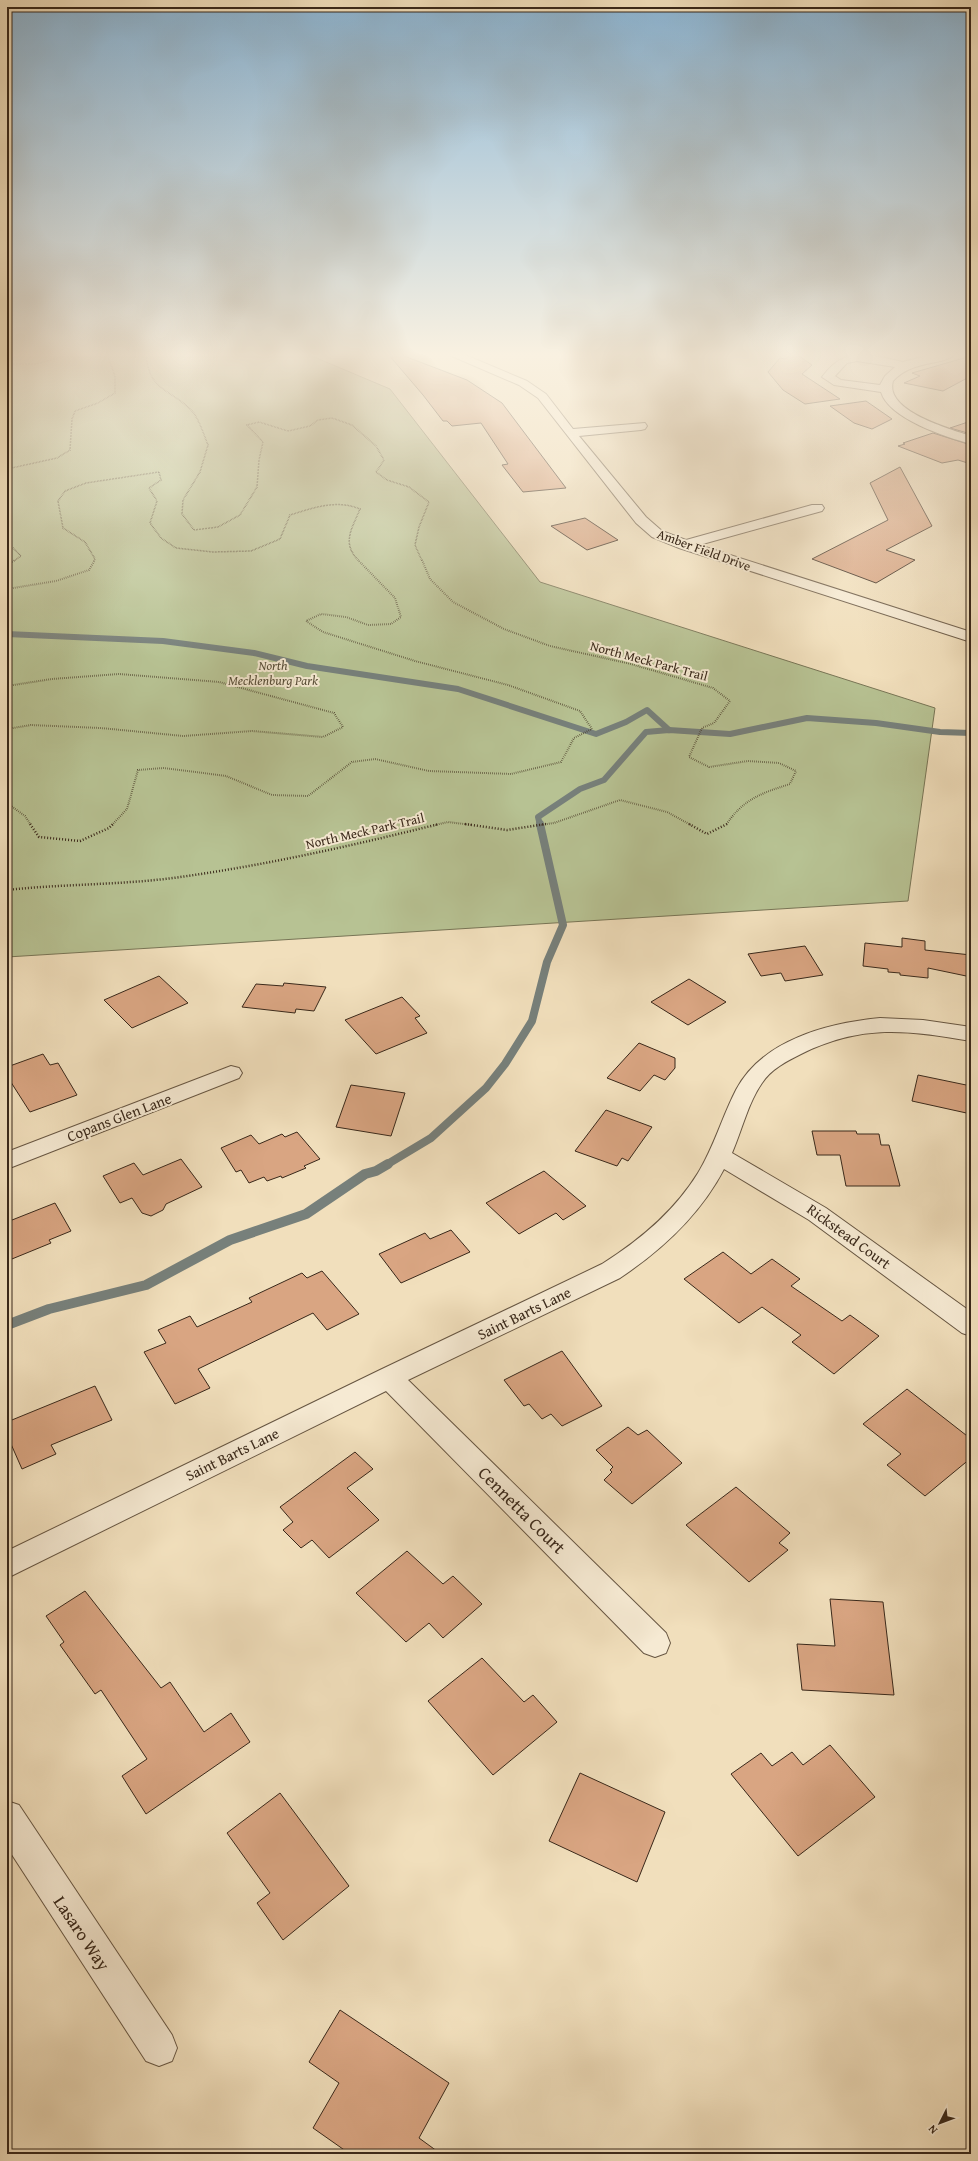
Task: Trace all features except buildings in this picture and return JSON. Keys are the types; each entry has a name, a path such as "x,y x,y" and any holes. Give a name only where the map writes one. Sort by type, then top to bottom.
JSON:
{"street":[{"name":"Amber Field Drive","path":"588,455 650,529 684,545 913,620 971,637"},
{"path":"684,545 817,508"},
{"name":"Saint Barts Lane","path":"7,1565 389,1377 611,1271 638,1254 690,1205 711,1174 752,1081 765,1066 800,1045 823,1035 854,1026 888,1023 930,1027 971,1034"},
{"name":"Copans Glen Lane","path":"7,1161 231,1073"},
{"name":"Rickstead Court","path":"719,1156 759,1176 800,1201 971,1326"},
{"name":"Cennetta Court","path":"389,1377 655,1643"},
{"name":"Lasaro Way","path":"7,1817 159,2048"}],"path":[{"path":"7,469 57,458 62,455"},
{"name":"North Meck Park Trail","path":"205,455 200,472 183,500 182,514 194,530 218,527 240,515 257,487 260,455"},
{"name":"North Meck Park Trail","path":"7,890 41,886 172,878 344,848 448,822 507,830 537,826 554,823 620,800 667,812 707,834 726,826 735,812 758,794 790,784 796,771 779,763 748,761 709,767 689,757 697,736 702,728 714,723 730,701 713,688 631,664 550,646 504,629 453,602 430,579 415,545 419,527 429,502 409,487 387,480 376,472 384,460 381,455"},
{"path":"7,589 56,581 89,570 95,559 85,542 63,528 58,501 65,491 86,484 159,472 161,480 149,488 157,501 150,523 161,538 176,548 213,552 251,551 280,539 290,515 328,504 351,504 360,509 348,541 351,553 395,598 400,617 391,624 368,625 346,617 321,614 306,621 322,632 415,661 508,685 580,711 592,729 574,738 561,762 511,774 429,771 375,759 352,762 308,796 272,795 226,776 164,768 138,770 127,809 109,828 80,841 39,837 25,816 7,803"},
{"path":"7,473 9,487 7,490"},
{"path":"7,547 13,548 21,556 7,565"},
{"path":"7,686 52,679 119,674 219,682 280,697 334,713 342,727 323,736 252,731 183,736 100,728 31,725 7,729"}],"green space":[{"name":"North Mecklenburg Park","path":"7,455 441,455 540,582 935,708 908,901 7,957"}],"waterway":[{"path":"7,634 163,641 254,653 307,666 458,689 596,734 626,722 647,710 669,730"},
{"path":"669,730 730,734 807,718 876,723 940,732 971,733"},
{"path":"540,825 538,817 580,789 604,780 646,732 669,730"},
{"path":"386,1165 431,1138 486,1088 505,1064 532,1021 547,962 563,925 540,824"},
{"path":"7,1325 49,1309 146,1285 230,1240 306,1214 365,1174 376,1171 388,1164"}]}
